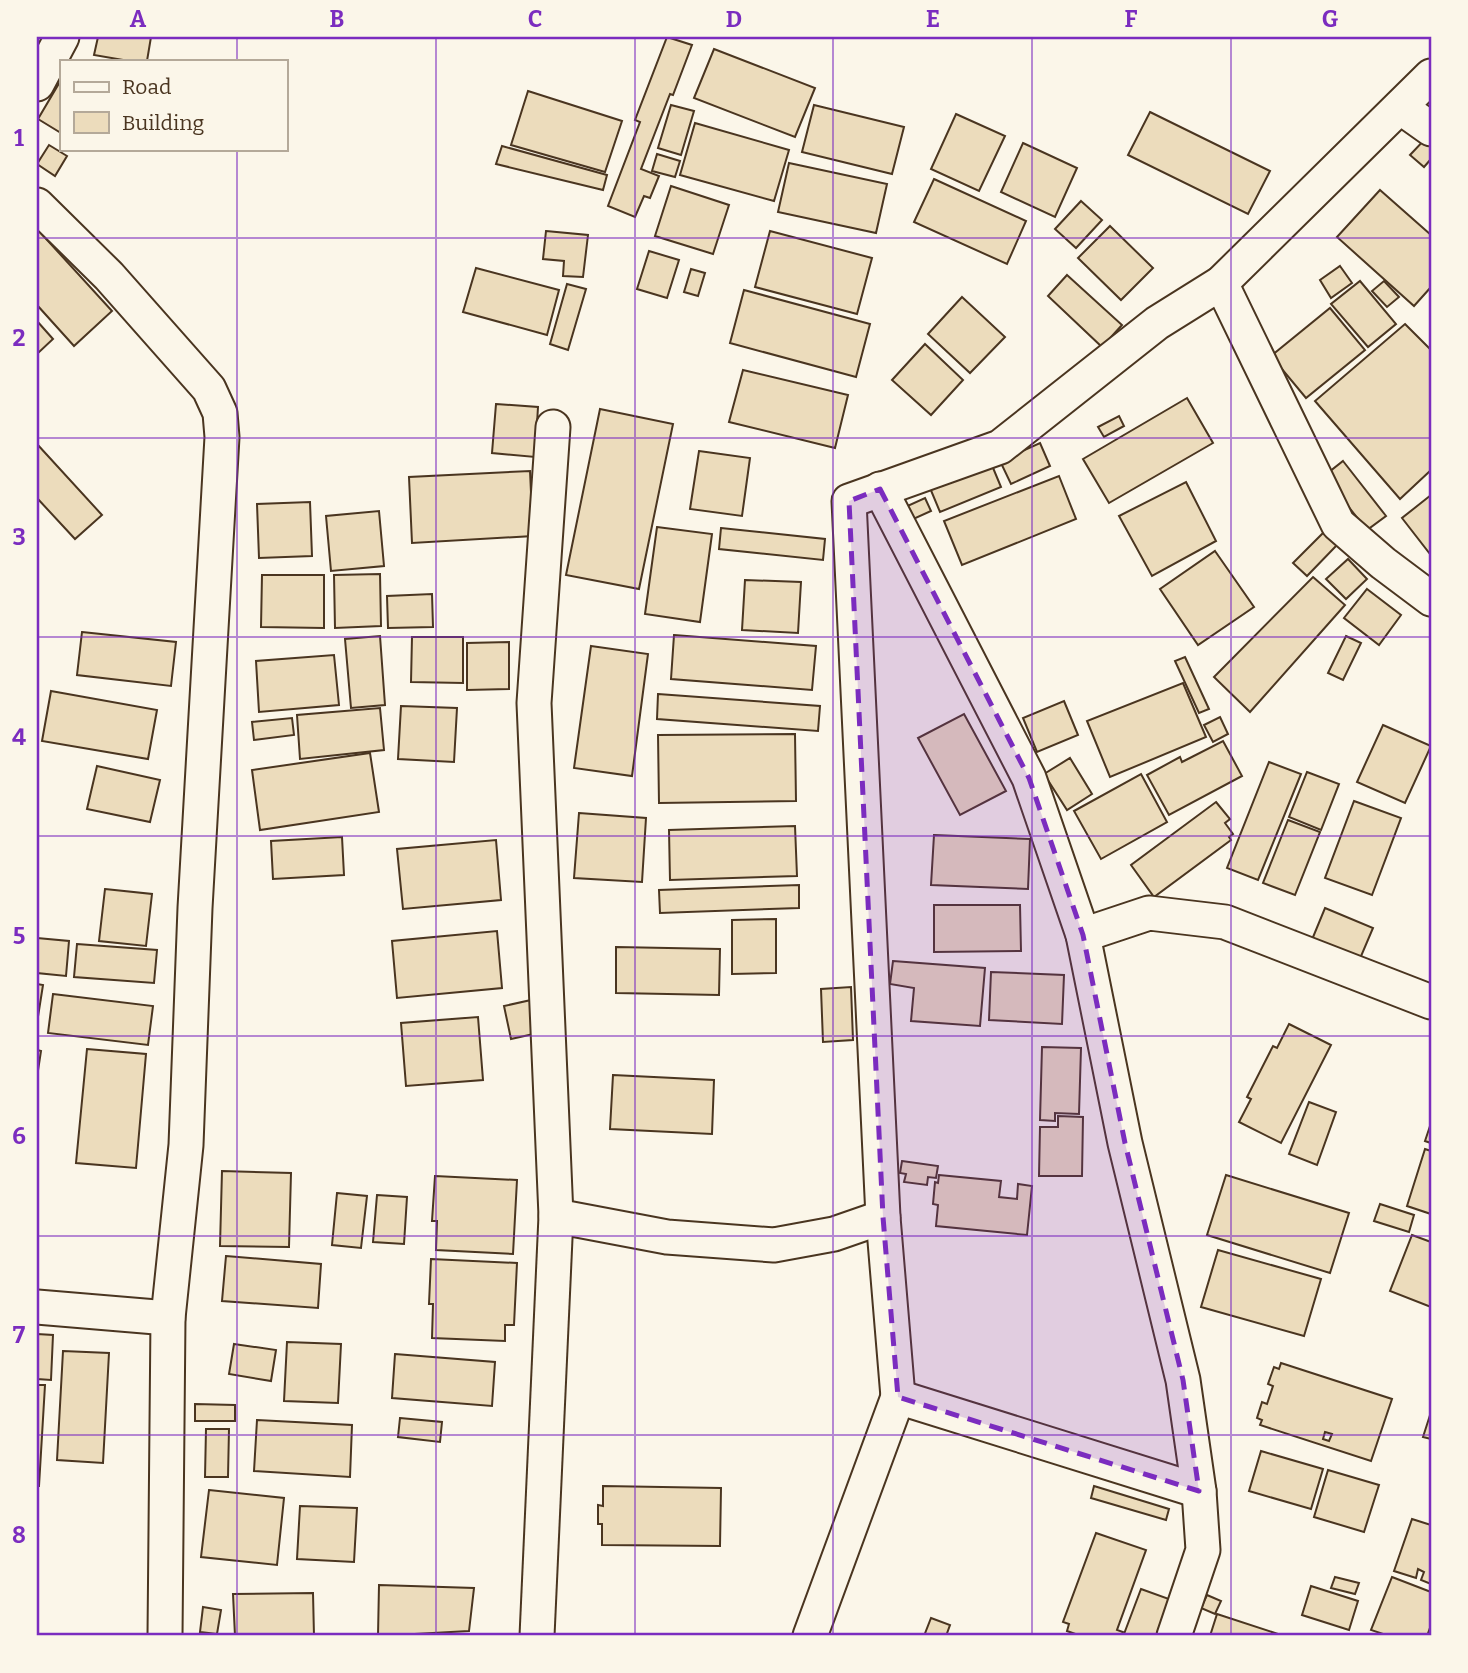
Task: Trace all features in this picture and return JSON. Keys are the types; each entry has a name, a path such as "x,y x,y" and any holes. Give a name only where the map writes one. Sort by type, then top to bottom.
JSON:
{"street":[{"path":"37,84 62,37"},
{"path":"810,1636 898,1397 883,1217 849,501 1000,447 1157,323 1221,283 1431,76"},
{"path":"1400,107 1431,129"},
{"path":"37,205 109,276 182,358 209,389 220,413 222,437 196,895 186,1144 168,1318 165,1636"},
{"path":"1221,283 1338,524 1383,563 1431,599"},
{"path":"537,1636 556,1216 534,703 553,427"},
{"path":"880,489 1029,778 1083,935 1125,1143 1183,1380 1199,1491 1203,1550 1174,1636"},
{"path":"1083,935 1149,913 1225,922 1431,1002"},
{"path":"556,1216 667,1237 774,1245 834,1234 883,1217"},
{"path":"37,1307 168,1318"},
{"path":"898,1397 1199,1491"}],"highlighted area":[{"path":"880,489 1029,778 1083,935 1125,1143 1183,1380 1199,1491 898,1397 883,1217 849,501"}],"building":[{"path":"98,37 151,37 147,60 123,60 94,55"},
{"path":"667,37 692,45 641,169 659,176 650,198 644,196 635,217 608,206 640,122 635,120"},
{"path":"714,49 815,88 795,137 694,98"},
{"path":"60,82 60,132 38,119"},
{"path":"528,91 622,121 605,172 511,145"},
{"path":"671,105 694,111 681,155 658,148"},
{"path":"814,105 904,127 892,174 802,152"},
{"path":"1150,112 1270,171 1248,214 1128,155"},
{"path":"956,114 1005,136 979,191 931,169"},
{"path":"695,123 789,150 774,201 680,175"},
{"path":"1426,138 1431,142 1431,159 1424,167 1410,155"},
{"path":"1023,143 1077,168 1055,217 1001,192"},
{"path":"49,145 67,156 55,176 37,164"},
{"path":"502,146 607,175 603,190 496,164"},
{"path":"657,154 680,161 675,177 652,171"},
{"path":"789,163 887,184 876,233 778,212"},
{"path":"934,179 1026,221 1007,264 914,222"},
{"path":"671,186 729,205 713,254 655,236"},
{"path":"1380,190 1431,235 1431,287 1414,306 1337,237"},
{"path":"1081,201 1102,220 1076,248 1055,229"},
{"path":"1110,226 1153,268 1121,300 1078,258"},
{"path":"38,230 112,311 74,346 37,305"},
{"path":"546,231 588,235 583,277 563,276 564,261 543,259"},
{"path":"770,231 872,258 857,314 755,287"},
{"path":"649,251 679,260 667,298 637,289"},
{"path":"1340,266 1352,283 1331,298 1320,280"},
{"path":"476,268 559,290 547,335 463,312"},
{"path":"691,269 705,273 698,296 684,292"},
{"path":"1067,275 1122,325 1102,347 1048,296"},
{"path":"1360,281 1396,324 1368,347 1331,304"},
{"path":"1384,281 1399,297 1387,307 1372,291"},
{"path":"567,284 586,289 568,350 550,344"},
{"path":"744,290 870,324 856,377 730,343"},
{"path":"962,297 1005,337 970,373 928,334"},
{"path":"1330,308 1365,350 1306,398 1271,356"},
{"path":"37,321 53,339 37,354"},
{"path":"1405,324 1431,350 1431,470 1400,499 1315,401"},
{"path":"925,344 963,380 931,415 892,380"},
{"path":"743,370 848,395 835,448 729,422"},
{"path":"1187,398 1213,443 1109,503 1083,459"},
{"path":"496,404 538,407 535,457 492,453"},
{"path":"600,409 673,424 639,589 566,575"},
{"path":"1119,416 1124,426 1104,437 1098,427"},
{"path":"1040,443 1050,466 1011,484 1000,461"},
{"path":"37,444 102,515 75,539 37,498"},
{"path":"699,451 750,458 742,516 690,509"},
{"path":"1343,461 1386,516 1367,530 1324,476"},
{"path":"991,463 1001,487 940,512 930,488"},
{"path":"530,471 533,536 412,543 409,477"},
{"path":"1059,476 1076,519 962,565 944,521"},
{"path":"1186,482 1216,541 1152,576 1119,516"},
{"path":"1431,495 1431,553 1430,554 1402,518"},
{"path":"925,498 931,511 909,521 903,508"},
{"path":"310,502 312,556 259,558 257,504"},
{"path":"379,511 384,566 331,571 326,516"},
{"path":"657,527 712,534 700,622 645,614"},
{"path":"721,528 825,539 823,560 719,549"},
{"path":"1324,532 1337,545 1307,576 1293,563"},
{"path":"1215,551 1254,607 1198,645 1160,589"},
{"path":"1348,559 1367,579 1346,599 1326,579"},
{"path":"380,574 381,626 335,628 334,575"},
{"path":"262,575 324,575 324,628 261,627"},
{"path":"1313,577 1345,605 1250,712 1214,677"},
{"path":"745,580 801,582 798,633 742,630"},
{"path":"1367,589 1401,615 1379,645 1344,618"},
{"path":"432,594 433,627 388,628 387,596"},
{"path":"82,632 176,642 171,686 77,675"},
{"path":"674,635 816,646 812,690 671,679"},
{"path":"380,636 385,705 351,708 345,639"},
{"path":"1346,636 1361,643 1343,680 1328,673"},
{"path":"412,637 463,637 463,683 411,682"},
{"path":"509,642 509,689 467,690 467,643"},
{"path":"591,646 648,654 632,776 574,768"},
{"path":"334,655 339,705 259,712 256,661"},
{"path":"1185,657 1209,709 1199,713 1175,661"},
{"path":"1183,683 1206,737 1110,777 1087,721"},
{"path":"51,691 157,710 148,759 42,741"},
{"path":"658,694 820,706 818,731 657,719"},
{"path":"1064,701 1078,735 1037,752 1023,718"},
{"path":"401,706 457,708 454,762 398,759"},
{"path":"380,708 384,750 300,759 297,715"},
{"path":"964,714 1006,791 960,815 918,738"},
{"path":"1220,717 1228,734 1213,742 1204,725"},
{"path":"292,718 294,735 254,740 252,722"},
{"path":"1383,725 1431,746 1405,803 1357,782"},
{"path":"795,734 796,801 659,803 658,735"},
{"path":"1223,741 1242,776 1169,815 1147,775 1180,757 1182,762"},
{"path":"370,753 379,812 260,830 252,770"},
{"path":"1070,758 1092,794 1067,810 1044,774"},
{"path":"1269,762 1301,774 1258,880 1227,868"},
{"path":"97,766 160,780 150,822 87,809"},
{"path":"1307,772 1339,784 1321,830 1289,817"},
{"path":"1141,774 1167,822 1101,859 1074,811"},
{"path":"1354,801 1401,818 1372,895 1325,878"},
{"path":"1216,802 1230,819 1225,823 1233,834 1229,837 1231,840 1154,897 1131,865"},
{"path":"579,813 646,818 642,882 574,878"},
{"path":"1288,820 1320,832 1295,895 1263,883"},
{"path":"795,826 797,876 670,880 669,830"},
{"path":"934,835 1030,839 1028,889 931,885"},
{"path":"342,837 344,875 273,879 271,841"},
{"path":"496,840 501,900 403,909 397,849"},
{"path":"799,885 799,908 660,913 659,890"},
{"path":"105,889 152,894 146,946 99,941"},
{"path":"934,905 1020,905 1021,951 934,952"},
{"path":"1325,908 1373,928 1359,961 1311,942"},
{"path":"776,919 776,973 732,974 732,920"},
{"path":"497,931 502,988 397,998 392,941"},
{"path":"37,938 69,941 66,976 37,973"},
{"path":"77,944 157,950 154,983 74,977"},
{"path":"616,947 720,949 719,995 616,993"},
{"path":"893,961 985,968 980,1026 911,1021 914,988 890,984"},
{"path":"991,972 1064,975 1062,1024 989,1020"},
{"path":"37,984 43,985 37,1023"},
{"path":"851,987 853,1040 823,1042 821,989"},
{"path":"53,994 153,1006 148,1045 48,1033"},
{"path":"531,1000 538,1033 511,1039 504,1006"},
{"path":"478,1017 483,1080 406,1086 401,1023"},
{"path":"1289,1024 1331,1045 1281,1143 1239,1122 1251,1099 1247,1097 1273,1046 1277,1048"},
{"path":"1042,1047 1081,1048 1079,1114 1055,1113 1055,1121 1040,1120"},
{"path":"87,1049 146,1054 136,1168 76,1163"},
{"path":"37,1050 41,1051 37,1077"},
{"path":"613,1075 714,1080 712,1134 610,1129"},
{"path":"1309,1102 1336,1112 1317,1165 1289,1154"},
{"path":"1058,1116 1083,1117 1082,1176 1039,1176 1040,1127 1058,1127"},
{"path":"1431,1123 1431,1143 1425,1141"},
{"path":"1425,1149 1431,1151 1431,1214 1407,1206"},
{"path":"902,1161 938,1166 936,1178 928,1177 927,1185 904,1182 906,1174 900,1173"},
{"path":"222,1171 291,1173 289,1247 220,1246"},
{"path":"939,1175 1001,1181 999,1197 1017,1199 1018,1184 1032,1186 1027,1235 936,1226 938,1205 933,1204 935,1182 938,1183"},
{"path":"1226,1175 1349,1213 1330,1273 1207,1235"},
{"path":"435,1176 517,1180 513,1254 436,1250 437,1221 432,1221"},
{"path":"337,1193 367,1196 361,1248 332,1245"},
{"path":"377,1195 407,1197 404,1244 373,1242"},
{"path":"1380,1204 1414,1215 1409,1232 1374,1221"},
{"path":"1412,1235 1431,1242 1431,1307 1390,1291"},
{"path":"1218,1250 1321,1279 1304,1336 1201,1307"},
{"path":"226,1256 321,1264 318,1308 222,1301"},
{"path":"431,1259 517,1263 514,1325 505,1325 505,1341 432,1338 433,1304 429,1304"},
{"path":"37,1334 53,1335 51,1380 37,1379"},
{"path":"287,1342 341,1344 338,1403 284,1401"},
{"path":"234,1344 276,1350 271,1381 229,1374"},
{"path":"63,1351 109,1353 103,1463 57,1460"},
{"path":"395,1354 495,1362 492,1406 392,1398"},
{"path":"1281,1363 1392,1399 1371,1461 1260,1425 1262,1420 1257,1418 1262,1402 1267,1404 1273,1386 1268,1384 1274,1367 1279,1369","holes":["1325,1432 1332,1434 1329,1441 1323,1439"]},
{"path":"37,1385 45,1385 39,1486 37,1486"},
{"path":"195,1404 235,1405 235,1421 195,1421"},
{"path":"1431,1412 1431,1439 1423,1437"},
{"path":"400,1418 442,1422 440,1442 398,1437"},
{"path":"257,1420 352,1425 350,1477 254,1471"},
{"path":"206,1429 229,1429 228,1477 205,1477"},
{"path":"1261,1451 1323,1469 1311,1509 1249,1491"},
{"path":"1328,1470 1379,1485 1364,1532 1314,1517"},
{"path":"603,1486 721,1488 720,1546 602,1545 598,1505 603,1506"},
{"path":"1094,1486 1169,1509 1166,1520 1091,1498"},
{"path":"209,1490 284,1498 277,1565 201,1557"},
{"path":"300,1506 357,1508 354,1562 297,1559"},
{"path":"1412,1519 1431,1525 1431,1584 1421,1580 1424,1572 1418,1569 1416,1578 1394,1571"},
{"path":"1096,1533 1146,1550 1117,1630 1123,1632 1121,1636 1081,1636 1067,1631 1069,1624 1063,1622"},
{"path":"1335,1577 1359,1583 1355,1594 1331,1588"},
{"path":"1392,1577 1431,1592 1431,1625 1427,1636 1389,1636 1371,1630"},
{"path":"379,1585 474,1588 469,1631 378,1636"},
{"path":"1311,1586 1358,1601 1349,1630 1302,1615"},
{"path":"1141,1589 1169,1599 1156,1636 1124,1634"},
{"path":"313,1593 314,1636 235,1636 233,1594"},
{"path":"1207,1595 1221,1601 1215,1614 1201,1608"},
{"path":"203,1607 221,1610 217,1634 200,1632"},
{"path":"1217,1614 1284,1636 1210,1636"},
{"path":"931,1618 950,1625 946,1636 924,1636"}]}
